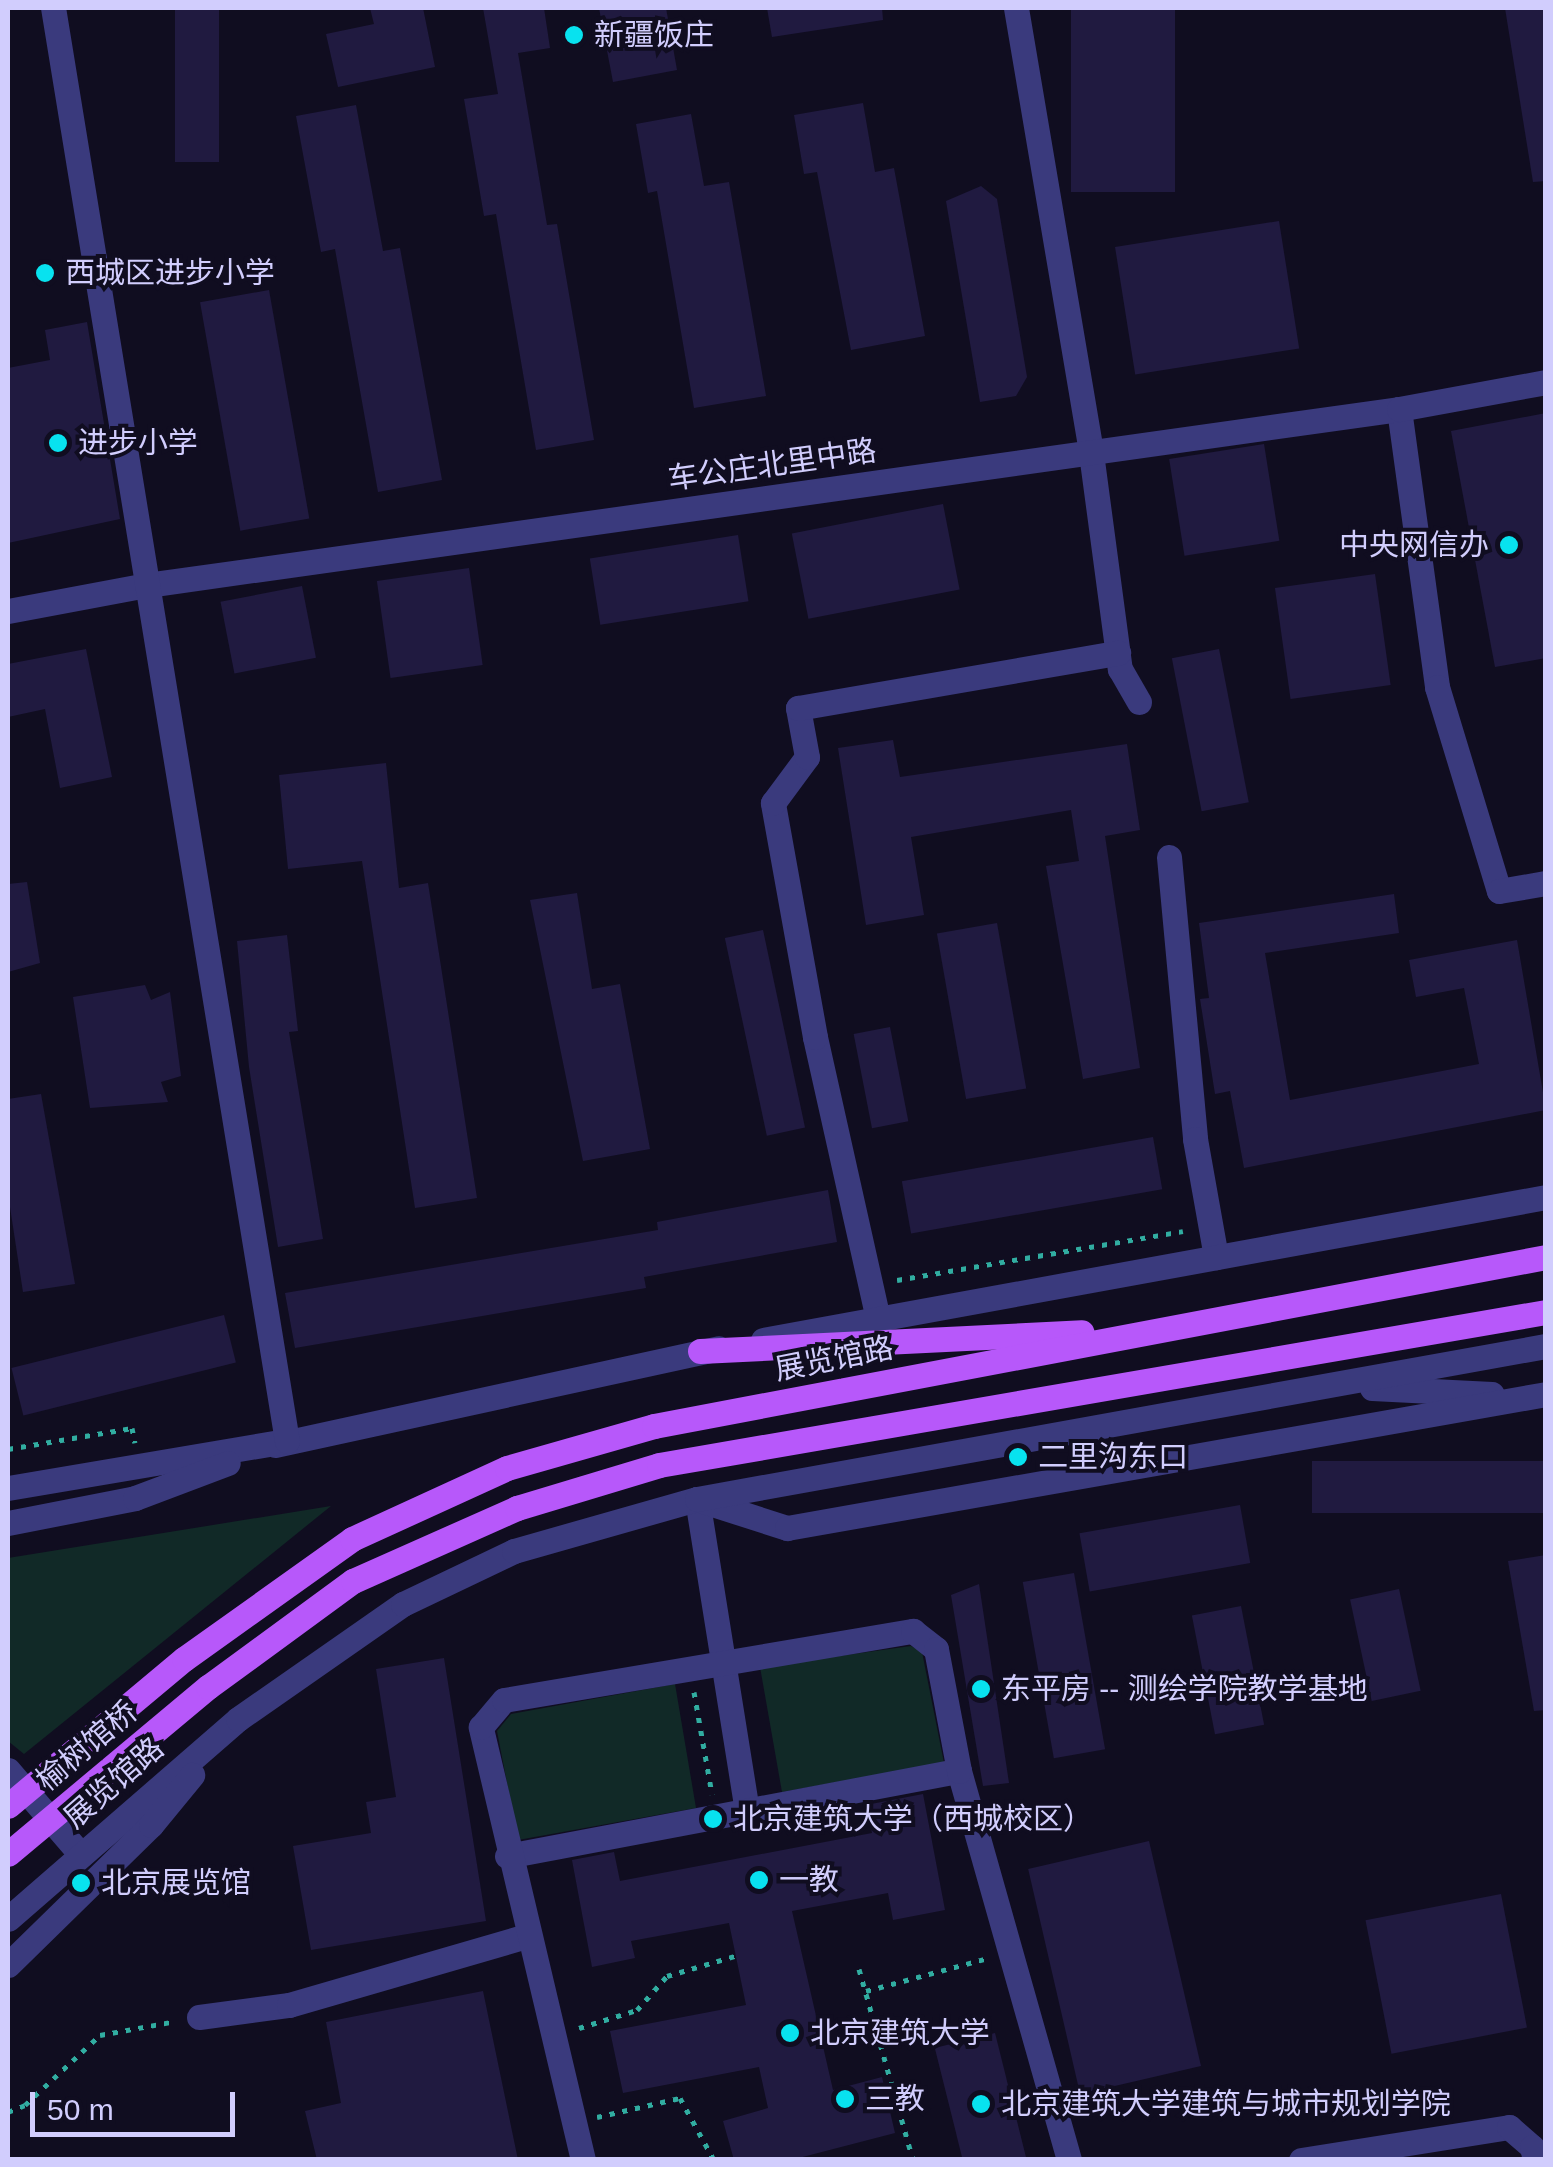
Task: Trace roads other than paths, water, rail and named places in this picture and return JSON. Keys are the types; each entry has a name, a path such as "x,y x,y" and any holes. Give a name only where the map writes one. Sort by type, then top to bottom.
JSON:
{"main road":[{"name":"展览馆路","path":"184,1659 352,1539 507,1468 654,1426 1546,1257"},
{"name":"榆树馆桥","path":"8,1854 208,1687 353,1581 518,1508 659,1465 1546,1312"},
{"path":"700,1351 1192,1325"},
{"name":"榆树馆桥","path":"8,1806 184,1659"}],"street":[{"path":"53,8 287,1441"},
{"path":"1016,8 1091,453 1118,653 1139,702"},
{"name":"车公庄北里中路","path":"8,611 148,585 1399,409 1546,382"},
{"path":"1399,409 1437,687 1500,891 1546,883"},
{"path":"878,1319 814,1037 773,803 807,757 798,708 1118,653"},
{"path":"1168,858 1195,1140 1216,1257"},
{"name":"展览馆路","path":"8,1488 287,1441 700,1351 1546,1197"},
{"name":"展览馆路","path":"8,1919 238,1719 403,1604 514,1552 696,1499 1546,1346"},
{"path":"1327,1386 1541,1395"},
{"path":"747,1811 696,1499 787,1528 1541,1395"},
{"name":"展览馆路","path":"8,1523 135,1498 287,1441"},
{"path":"583,2160 507,1856 481,1727 504,1700 913,1632 936,1648 959,1771 1069,2160"},
{"path":"8,1965 151,1825 238,1719"},
{"path":"8,1770 81,1855"},
{"path":"507,1856 959,1771"},
{"path":"199,2017 289,2005 527,1936"},
{"path":"1301,2160 1509,2127 1532,2147 1535,2160"}],"place":[{"name":"新疆饭庄","path":"574,35"},
{"name":"西城区进步小学","path":"45,273"},
{"name":"进步小学","path":"58,443"},
{"name":"中央网信办","path":"1509,545"},
{"name":"二里沟东口","path":"1018,1457"},
{"name":"东平房 -- 测绘学院教学基地","path":"981,1689"},
{"name":"北京建筑大学（西城校区）","path":"713,1819"},
{"name":"一教","path":"759,1880"},
{"name":"北京展览馆","path":"81,1883"},
{"name":"北京建筑大学","path":"790,2033"},
{"name":"三教","path":"845,2099"},
{"name":"北京建筑大学建筑与城市规划学院","path":"981,2104"}]}
